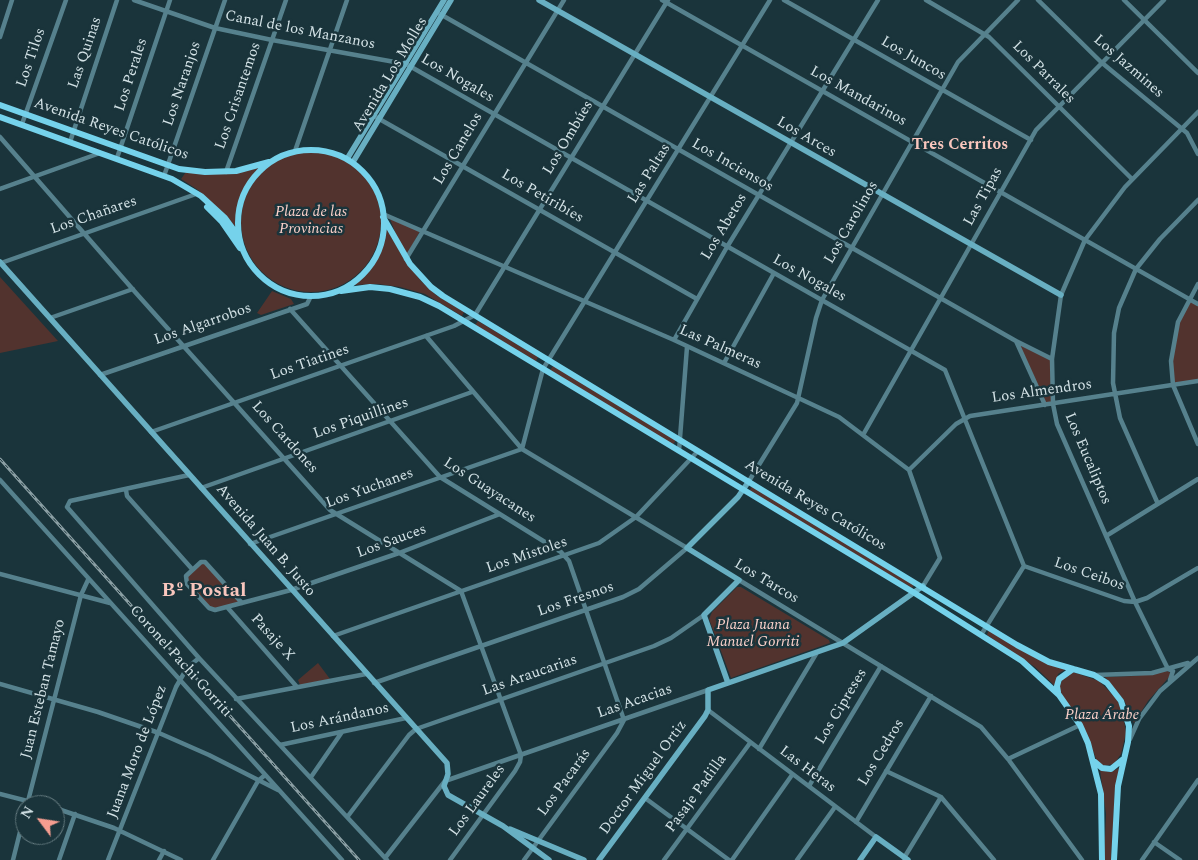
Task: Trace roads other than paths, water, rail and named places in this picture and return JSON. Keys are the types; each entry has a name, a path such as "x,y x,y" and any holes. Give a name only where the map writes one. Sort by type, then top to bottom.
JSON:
{"main road":[{"name":"Avenida Reyes Católicos","path":"0,105 168,165 205,172 226,172 247,169 274,160"},
{"name":"Avenida Reyes Católicos","path":"0,117 164,176 201,196 225,218 240,237"},
{"path":"295,151 324,151 350,161 370,181 383,215 381,242 372,260 356,280 341,291 311,296 288,291 264,280 243,253 240,237 240,215 246,191 253,179 274,160 295,151"},
{"name":"Avenida Reyes Católicos","path":"196,194 222,222 243,253"},
{"name":"Avenida Reyes Católicos","path":"383,215 406,259 436,292 986,626 1038,656 1094,675 1107,683 1121,701 1129,726 1128,742 1118,786 1114,860"},
{"name":"Avenida Reyes Católicos","path":"341,291 370,288 399,291 420,297 466,322 913,592 1030,666 1059,695 1080,725 1095,761 1103,809 1102,860"},
{"path":"1059,695 1057,686 1059,679 1072,669"},
{"path":"1095,761 1102,768 1111,769 1123,758"}],"street":[{"path":"0,37 2,23 12,0"},
{"name":"Los Tilos","path":"22,124 66,0"},
{"name":"Las Quinas","path":"70,142 117,0"},
{"name":"Canal de los Manzanos","path":"134,0 215,28 408,65"},
{"name":"Los Perales","path":"118,158 170,0"},
{"name":"Los Naranjos","path":"164,176 225,0"},
{"name":"Los Crisantemos","path":"226,172 286,0"},
{"path":"295,151 347,0"},
{"name":"Avenida Los Molles","path":"439,14 444,0"},
{"name":"Avenida Los Molles","path":"350,161 439,14 451,0"},
{"name":"Los Arces","path":"539,0 882,196 1061,295"},
{"name":"Los Canelos","path":"406,259 564,0"},
{"name":"Las Paltas","path":"549,360 770,0"},
{"name":"Los Juncos","path":"784,0 1031,140"},
{"name":"Los Abetos","path":"674,340 727,247 878,0"},
{"name":"Los Parrales","path":"926,0 986,34 1132,179"},
{"name":"Los Carolinos","path":"749,481 790,416 799,397 816,318 822,300 958,62 1018,0"},
{"name":"Los Jazmines","path":"1038,0 1101,62 1181,128 1189,137 1198,154"},
{"path":"1124,0 1198,73"},
{"name":"Las Tipas","path":"863,435 1039,126 1164,0"},
{"name":"Los Mandarinos","path":"665,1 822,92 1198,304"},
{"name":"Los Ombúes","path":"475,315 665,1"},
{"name":"Los Inciensos","path":"439,14 1016,341 1052,359"},
{"name":"Los Nogales","path":"408,65 947,372 1024,566"},
{"name":"Los Eucaliptos","path":"1170,680 1173,673 1168,669 1135,602 1057,424 1053,404 1052,359 1061,295 1085,240 1102,214 1132,179 1198,112"},
{"name":"Los Petiribíes","path":"377,117 697,299"},
{"name":"Los Cardones","path":"0,137 84,232 132,290 336,514 461,591"},
{"path":"0,190 101,152"},
{"name":"Los Chañares","path":"0,262 196,194"},
{"path":"1158,504 1124,430 1115,394 1112,353 1115,327 1123,297 1136,269 1160,238 1198,200"},
{"name":"Las Palmeras","path":"383,215 424,230 674,340 835,414 909,470"},
{"name":"Avenida Juan B. Justo","path":"0,262 447,763 448,774 445,792 504,826 549,860"},
{"path":"724,363 774,273"},
{"path":"1198,284 1188,299 1178,322 1172,348 1173,385 1198,444"},
{"path":"50,318 132,290"},
{"name":"Los Algarrobos","path":"100,375 307,304 311,296"},
{"name":"Los Guayacanes","path":"290,310 440,477 566,556"},
{"name":"Los Tiatines","path":"151,432 466,322 475,315"},
{"name":"Los Tarcos","path":"426,336 522,449 981,727 1008,759 1082,860"},
{"path":"1016,341 1045,405"},
{"path":"679,451 687,347"},
{"path":"522,449 543,369 549,360"},
{"name":"Los Almendros","path":"966,417 1198,380"},
{"name":"Los Piquillines","path":"201,488 472,392"},
{"path":"913,592 923,586 940,558 909,470 956,424 966,417"},
{"name":"Los Yuchanes","path":"250,544 522,449"},
{"name":"Los Mistoles","path":"333,636 566,556 606,540 636,517 699,450"},
{"path":"189,475 126,490 127,496 192,570 201,562 206,563 242,602"},
{"path":"1106,536 1198,479"},
{"path":"0,490 1,481"},
{"name":"Coronel Pachi Gorriti","path":"1,481 339,859"},
{"name":"Los Fresnos","path":"374,683 623,597 639,589 687,548 743,490 749,481"},
{"name":"Coronel Pachi Gorriti","path":"126,490 70,501 66,504 69,512 199,658 386,859"},
{"name":"Los Sauces","path":"192,570 186,576 186,582 209,608 216,610 291,590 399,553 500,514"},
{"path":"566,556 624,720"},
{"path":"981,635 1024,566"},
{"name":"Los Ceibos","path":"1024,566 1135,602 1147,598 1198,568"},
{"path":"0,574 111,604"},
{"name":"Juan Esteban Tamayo","path":"29,795 81,595 88,580"},
{"name":"Las Araucarias","path":"348,816 409,735 416,729 605,664 662,642 704,615 739,580"},
{"path":"461,591 521,755"},
{"name":"Las Acacias","path":"446,781 816,654 843,643 913,592"},
{"name":"Pasaje X","path":"227,607 297,687"},
{"path":"704,615 728,683"},
{"path":"759,749 816,654"},
{"name":"Juana Moro de López","path":"108,860 180,679 187,668 199,658"},
{"path":"1094,675 1136,674 1168,669 1198,658"},
{"path":"1128,742 1149,705 1170,680 1192,661"},
{"name":"Los Cipreses","path":"808,786 880,666"},
{"path":"236,699 366,674"},
{"path":"0,684 55,699 159,733 209,755 279,791"},
{"path":"708,690 708,710"},
{"name":"Los Cedros","path":"856,822 931,696"},
{"name":"Las Heras","path":"708,710 906,859"},
{"name":"Doctor Miguel Ortiz","path":"598,860 708,710"},
{"name":"Los Arándanos","path":"280,744 406,718"},
{"name":"Los Pacarás","path":"524,860 617,733 624,720"},
{"path":"1008,759 1080,725"},
{"path":"311,777 342,732"},
{"name":"Pasaje Padilla","path":"664,860 750,743"},
{"name":"Los Laureles","path":"450,860 515,771 520,762 521,755"},
{"path":"886,771 941,798 994,860"},
{"path":"213,860 258,781 265,775"},
{"path":"645,798 731,860 792,775"},
{"path":"1142,860 1198,780"},
{"path":"386,859 446,781"},
{"path":"0,794 15,799"},
{"path":"906,859 941,798"},
{"path":"797,860 835,807"},
{"path":"65,811 120,831 181,860"},
{"path":"60,860 75,814"},
{"name":"Avenida Juan B. Justo","path":"504,826 584,860"},
{"path":"860,860 876,838"},
{"path":"1154,842 1180,860"},
{"path":"13,860 17,845"},
{"path":"159,860 164,851"}],"railway":[{"path":"0,459 359,860"}],"district":[{"name":"Tres Cerritos","path":"960,146"},
{"name":"Bº Postal","path":"204,592"}],"park label":[{"name":"Plaza de las Provincias","path":"311,222"},
{"name":"Plaza Juana Manuel Gorriti","path":"753,634"},
{"name":"Plaza Árabe","path":"1102,716"}]}
